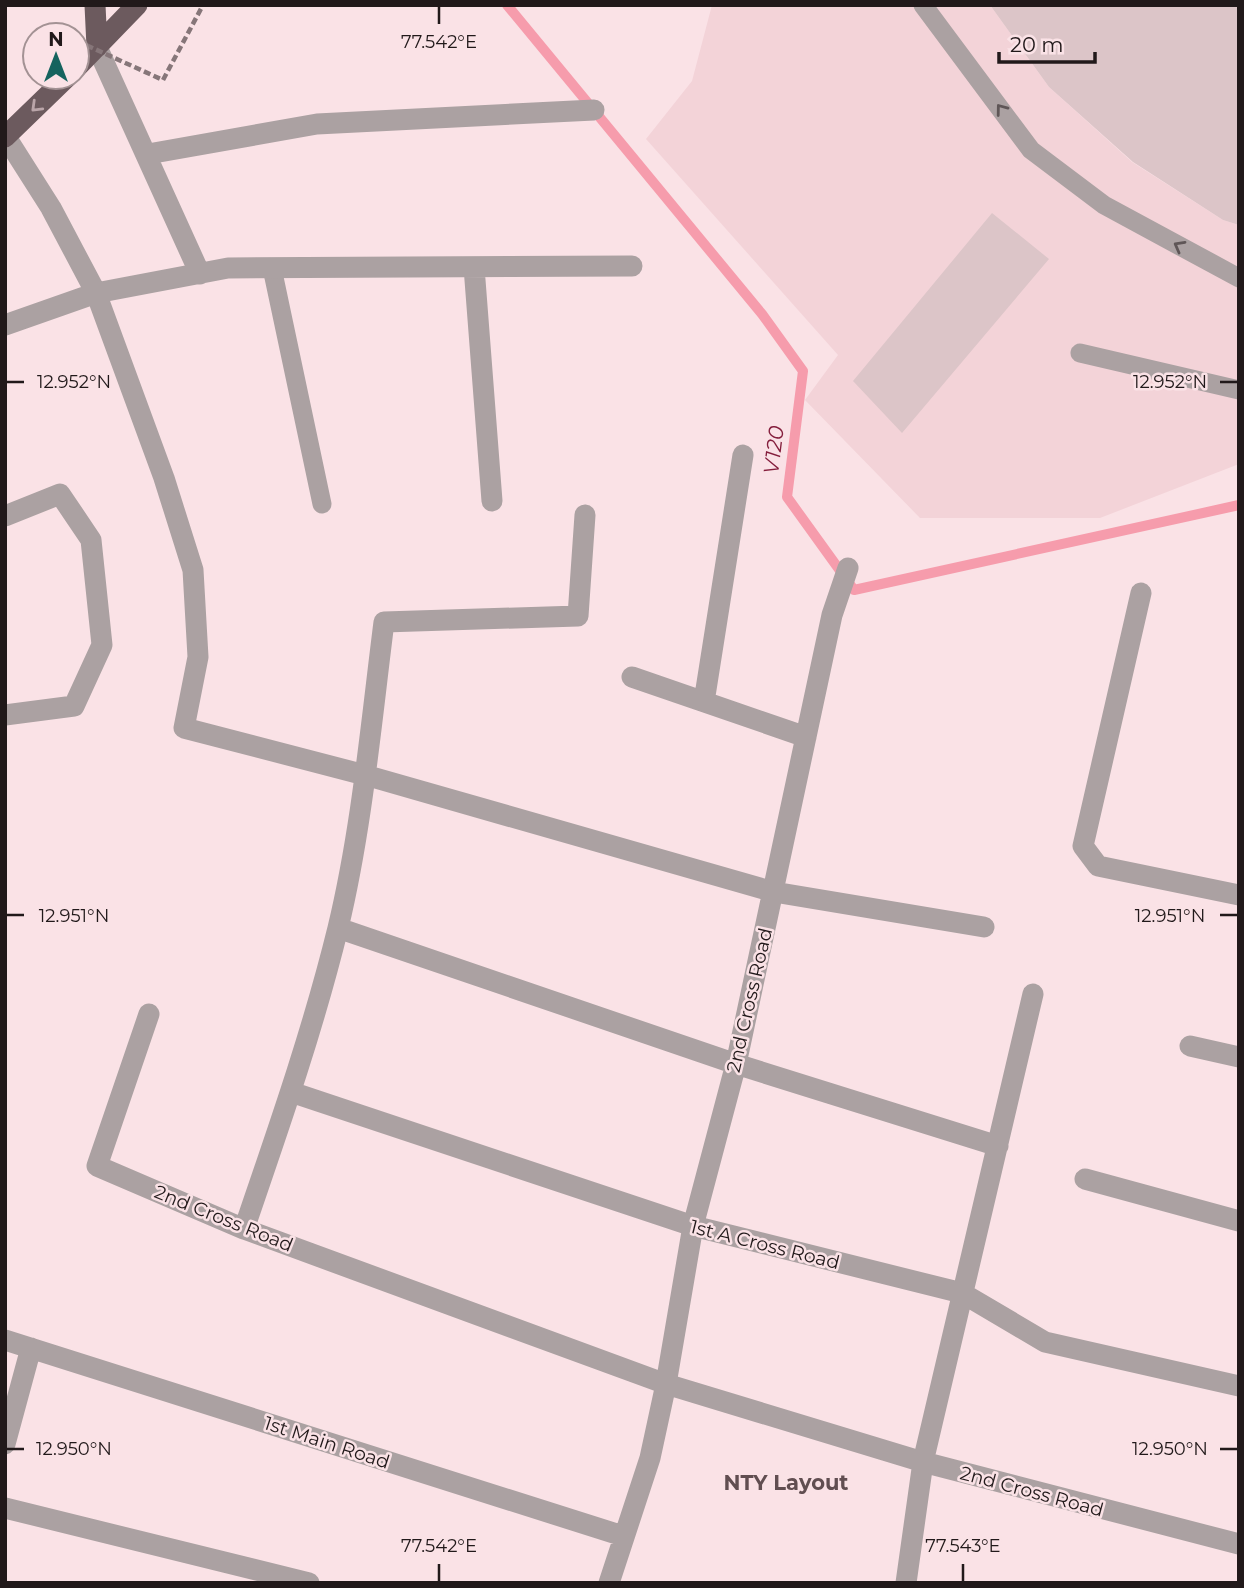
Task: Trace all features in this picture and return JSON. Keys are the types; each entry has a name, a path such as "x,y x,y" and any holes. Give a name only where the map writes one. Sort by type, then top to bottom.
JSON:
{"highway":[{"path":"91,24 95,5"},
{"path":"91,41 137,5"},
{"path":"6,137 53,91"}],"street":[{"path":"91,51 148,154 200,274"},
{"path":"148,154 317,124 594,110"},
{"path":"6,137 51,208 96,293 164,478 193,570 198,657 184,728 365,775 774,892 984,927"},
{"path":"5,325 96,293 228,268 632,266"},
{"path":"474,267 492,501"},
{"path":"704,702 743,455"},
{"path":"5,516 60,494 90,540 102,645 74,706 5,715"},
{"path":"244,1229 290,1092 338,928 365,775 384,622 578,616 585,515"},
{"name":"2nd Cross Road","path":"609,1583 622,1536 650,1458 667,1384 693,1226 736,1064 832,615 848,568"},
{"path":"1141,593 1083,846 1098,866 1239,895"},
{"path":"632,677 806,737"},
{"path":"338,928 736,1064 998,1146"},
{"path":"906,1583 923,1462 1033,995"},
{"name":"2nd Cross Road","path":"149,1014 97,1166 244,1229 667,1384 923,1462 1239,1544"},
{"path":"1190,1046 1239,1056"},
{"name":"1st A Cross Road","path":"290,1092 693,1226 962,1293 1045,1342 1239,1386"},
{"path":"1085,1179 1239,1221"},
{"name":"1st Main Road","path":"5,1340 622,1536"},
{"path":"5,1444 31,1348"},
{"path":"5,1508 309,1583"}],"lane":[{"path":"923,5 1031,150 1104,205 1239,278"},
{"path":"272,268 322,504"},
{"path":"1080,353 1239,390"}],"path":[{"path":"91,46 163,80 203,5"}],"shaded area":[{"path":"712,5 990,5 1049,87 1132,162 1223,220 1239,225 1239,464 1100,518 920,518 805,400 838,355 646,139 692,81"}],"building":[{"path":"990,5 1239,5 1239,225 1223,220 1133,162 1049,87"},
{"path":"992,213 1049,259 902,433 853,381"}],"waterway":[{"name":"V120","path":"507,5 762,314 803,371 787,497 854,590 1239,505"}],"district":[{"name":"NTY Layout","path":"786,1483"}]}
